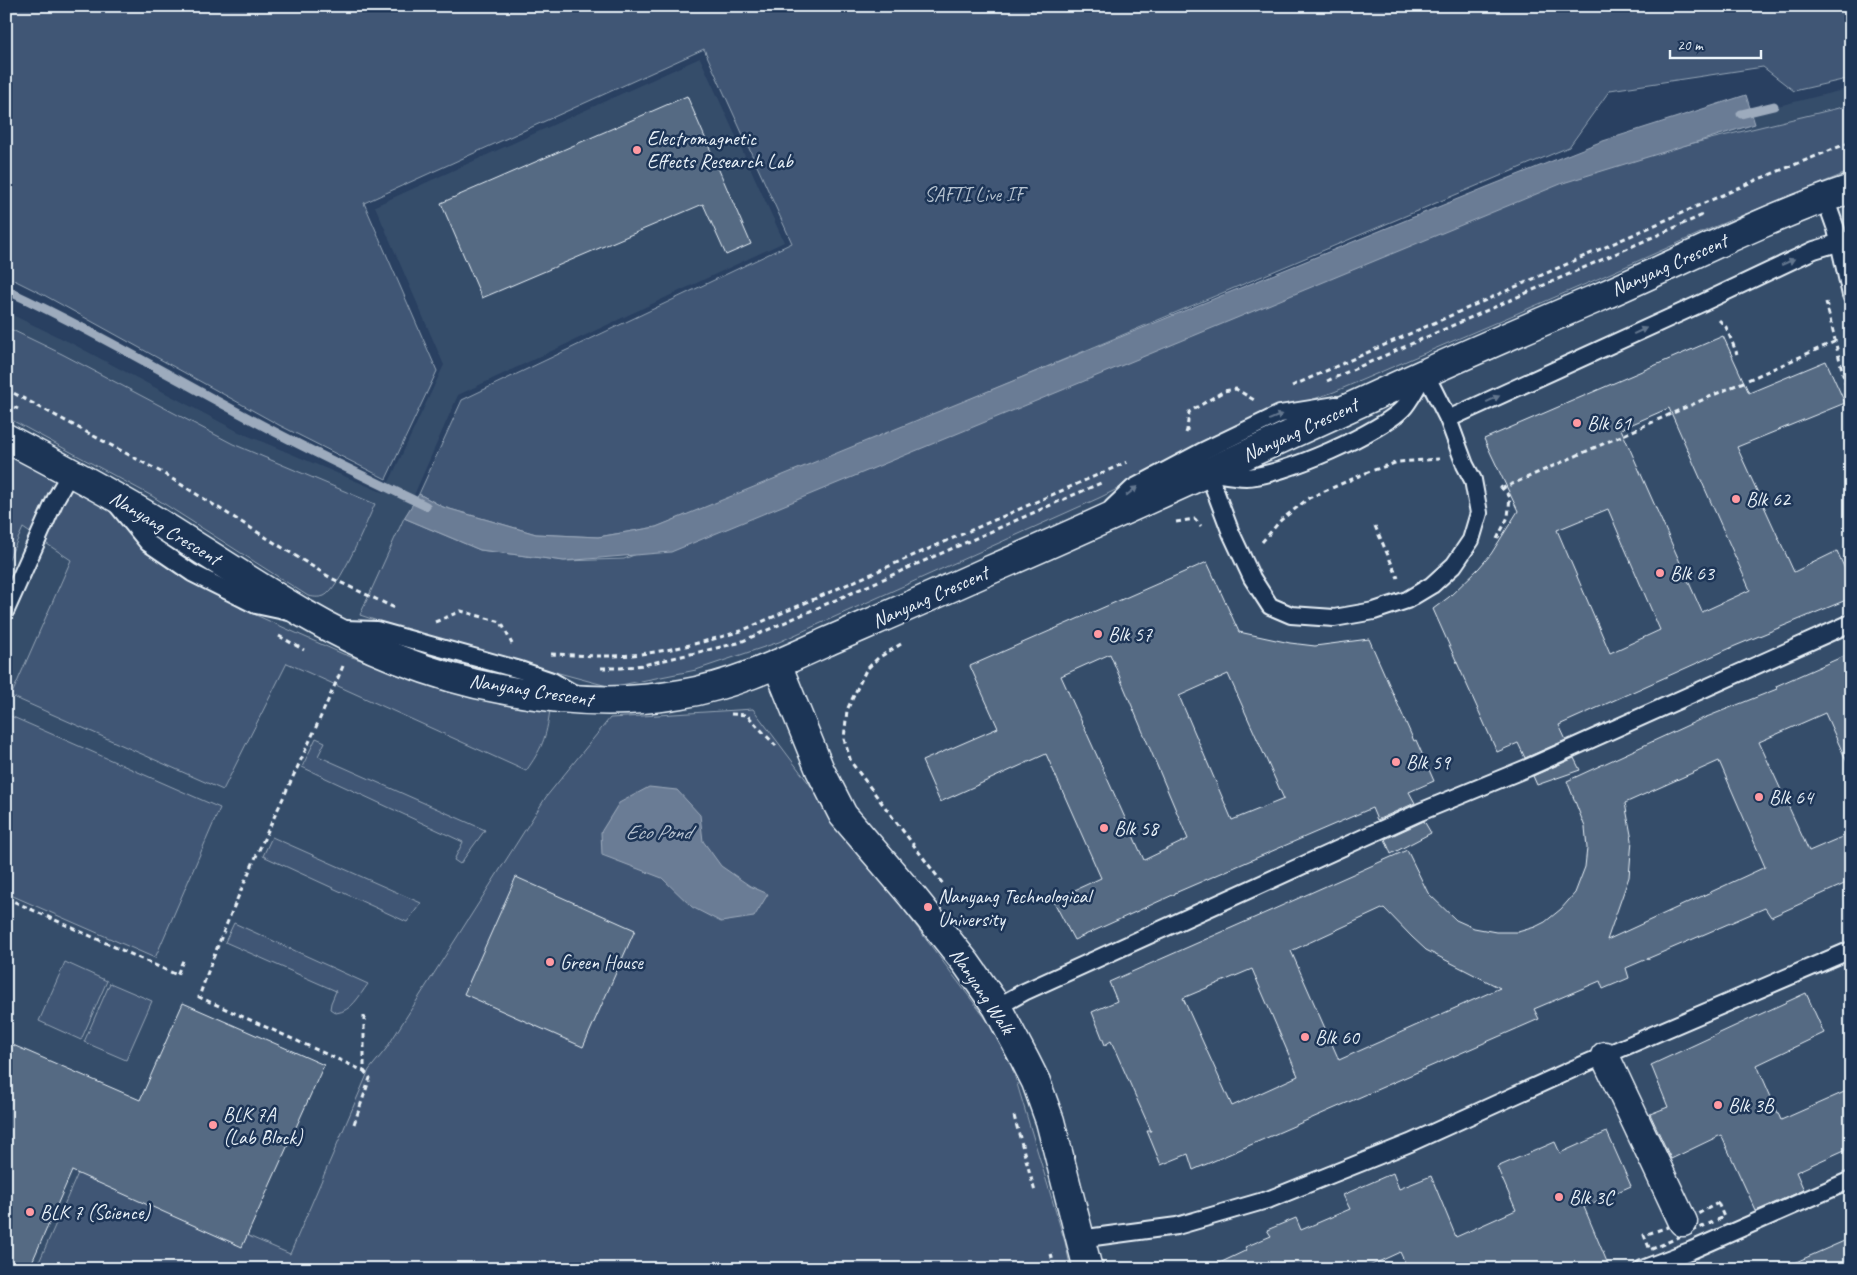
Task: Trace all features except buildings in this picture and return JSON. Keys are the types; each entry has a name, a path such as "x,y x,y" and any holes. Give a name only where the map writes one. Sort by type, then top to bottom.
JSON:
{"street":[{"name":"Nanyang Crescent","path":"6,438 108,493 306,615 407,662 468,682 498,689 586,700 606,702 684,694 727,683 777,664 1096,523 1425,373 1713,245 1851,189"},
{"name":"Nanyang Walk","path":"777,664 820,770 843,816 966,963 997,1007 1036,1082 1050,1121 1088,1269"},
{"path":"1605,1056 1683,1222"}],"lane":[{"path":"1825,198 1845,241 1851,295"},
{"path":"1448,419 1814,250 1845,241"},
{"path":"1425,373 1448,419 1465,465 1473,480 1479,513 1471,540 1454,565 1432,585 1407,600 1374,611 1334,618 1291,615 1270,606 1244,562 1208,472 1247,477 1278,471 1325,454 1377,428 1404,407 1425,373"},
{"path":"1096,523 1134,488 1201,452 1280,414 1367,400"},
{"path":"6,610 56,498 71,472"},
{"path":"997,1007 1033,988 1420,812 1527,768 1851,623"},
{"path":"1079,1239 1177,1226 1270,1199 1410,1143 1605,1056 1851,950"},
{"path":"1642,1269 1692,1250 1851,1180"}],"path":[{"path":"1290,387 1754,180 1851,142"},
{"path":"1319,384 1706,214"},
{"path":"1825,296 1851,408"},
{"path":"1726,327 1737,354"},
{"path":"1244,562 1281,520 1310,498 1368,472 1398,462 1446,458 1465,465 1502,490 1836,341"},
{"path":"6,389 161,472 331,578 403,612"},
{"path":"1184,436 1188,430 1189,412 1224,391 1236,389 1258,401"},
{"path":"549,654 592,656 639,654 703,642 741,631 1131,460"},
{"path":"598,668 621,668 643,665 738,643 1111,478"},
{"path":"1375,526 1407,600"},
{"path":"428,624 461,611 501,622 512,645"},
{"path":"272,632 305,650"},
{"path":"336,662 345,664 242,890 208,970 199,997 364,1072 370,1078 354,1124"},
{"path":"730,714 747,715 781,752"},
{"path":"6,898 177,976 184,958"},
{"path":"364,1014 364,1072"},
{"path":"1012,1108 1036,1194"},
{"path":"1050,1250 1055,1269"}],"shaded area":[{"name":"Nanyang Technological University","path":"700,58 784,242 458,395 410,504 484,535 621,543 1661,135 1851,88 1851,1269 6,1269 6,312 69,342 239,432 384,493 444,365 375,206"}],"green space":[{"name":"SAFTI Live IF","path":"6,6 1851,6 1851,78 1794,91 1763,67 1610,90 1569,147 816,464 656,527 598,537 536,534 443,507 419,494 462,400 792,243 704,49 364,203 437,371 386,479 279,425 44,295 6,276"},
{"path":"1851,105 1851,171 1714,227 1334,392 1270,414 1099,498 779,642 696,670 611,687 421,636 360,615 404,518 480,550 564,561 624,559 1387,255 1529,191 1665,150"},
{"path":"6,327 62,354 233,444 375,504 345,569 330,591 322,597 308,596 152,496 6,417"},
{"path":"6,438 149,517 240,608 343,654 449,690 519,708 550,710 543,743 536,756 526,771 287,663 223,790 11,696 71,560 23,528 6,565"},
{"path":"753,709 995,1031 1011,1064 1065,1242 1071,1269 36,1269 82,1164 290,1254 369,1070 386,1049 546,797 610,718"},
{"path":"6,714 220,808 155,958 6,893"},
{"path":"316,738 325,742 318,756 485,830 460,864 454,860 463,842 302,767"},
{"path":"272,837 421,903 407,922 263,856"},
{"path":"234,923 368,984 351,1006 342,1012 336,1013 330,1009 336,991 225,942"},
{"path":"65,962 107,981 81,1040 39,1021"},
{"path":"110,983 152,1001 126,1060 84,1042"}],"water":[{"path":"1746,95 1755,124 1563,183 671,552 564,561 480,550 404,518 419,494 443,507 536,534 598,537 656,527 1600,142"},
{"name":"Eco Pond","path":"649,787 677,790 700,815 703,841 721,866 750,886 768,894 754,917 721,922 692,907 662,878 602,855 601,832 619,803"}],"waterway":[{"path":"1741,114 1774,106"},
{"path":"6,290 108,341 275,432 426,506"}],"place":[{"name":"Electromagnetic Effects Research Lab","path":"637,150"},
{"name":"Blk 61","path":"1577,423"},
{"name":"Blk 62","path":"1736,499"},
{"name":"Blk 63","path":"1660,573"},
{"name":"Blk 57","path":"1098,634"},
{"name":"Blk 59","path":"1396,762"},
{"name":"Blk 64","path":"1759,797"},
{"name":"Blk 58","path":"1104,828"},
{"name":"Nanyang Technological University","path":"928,907"},
{"name":"Green House","path":"550,962"},
{"name":"Blk 60","path":"1305,1037"},
{"name":"Blk 3B","path":"1718,1105"},
{"name":"BLK 7A (Lab Block)","path":"213,1125"},
{"name":"Blk 3C","path":"1559,1197"},
{"name":"BLK 7 (Science)","path":"30,1212"}]}
